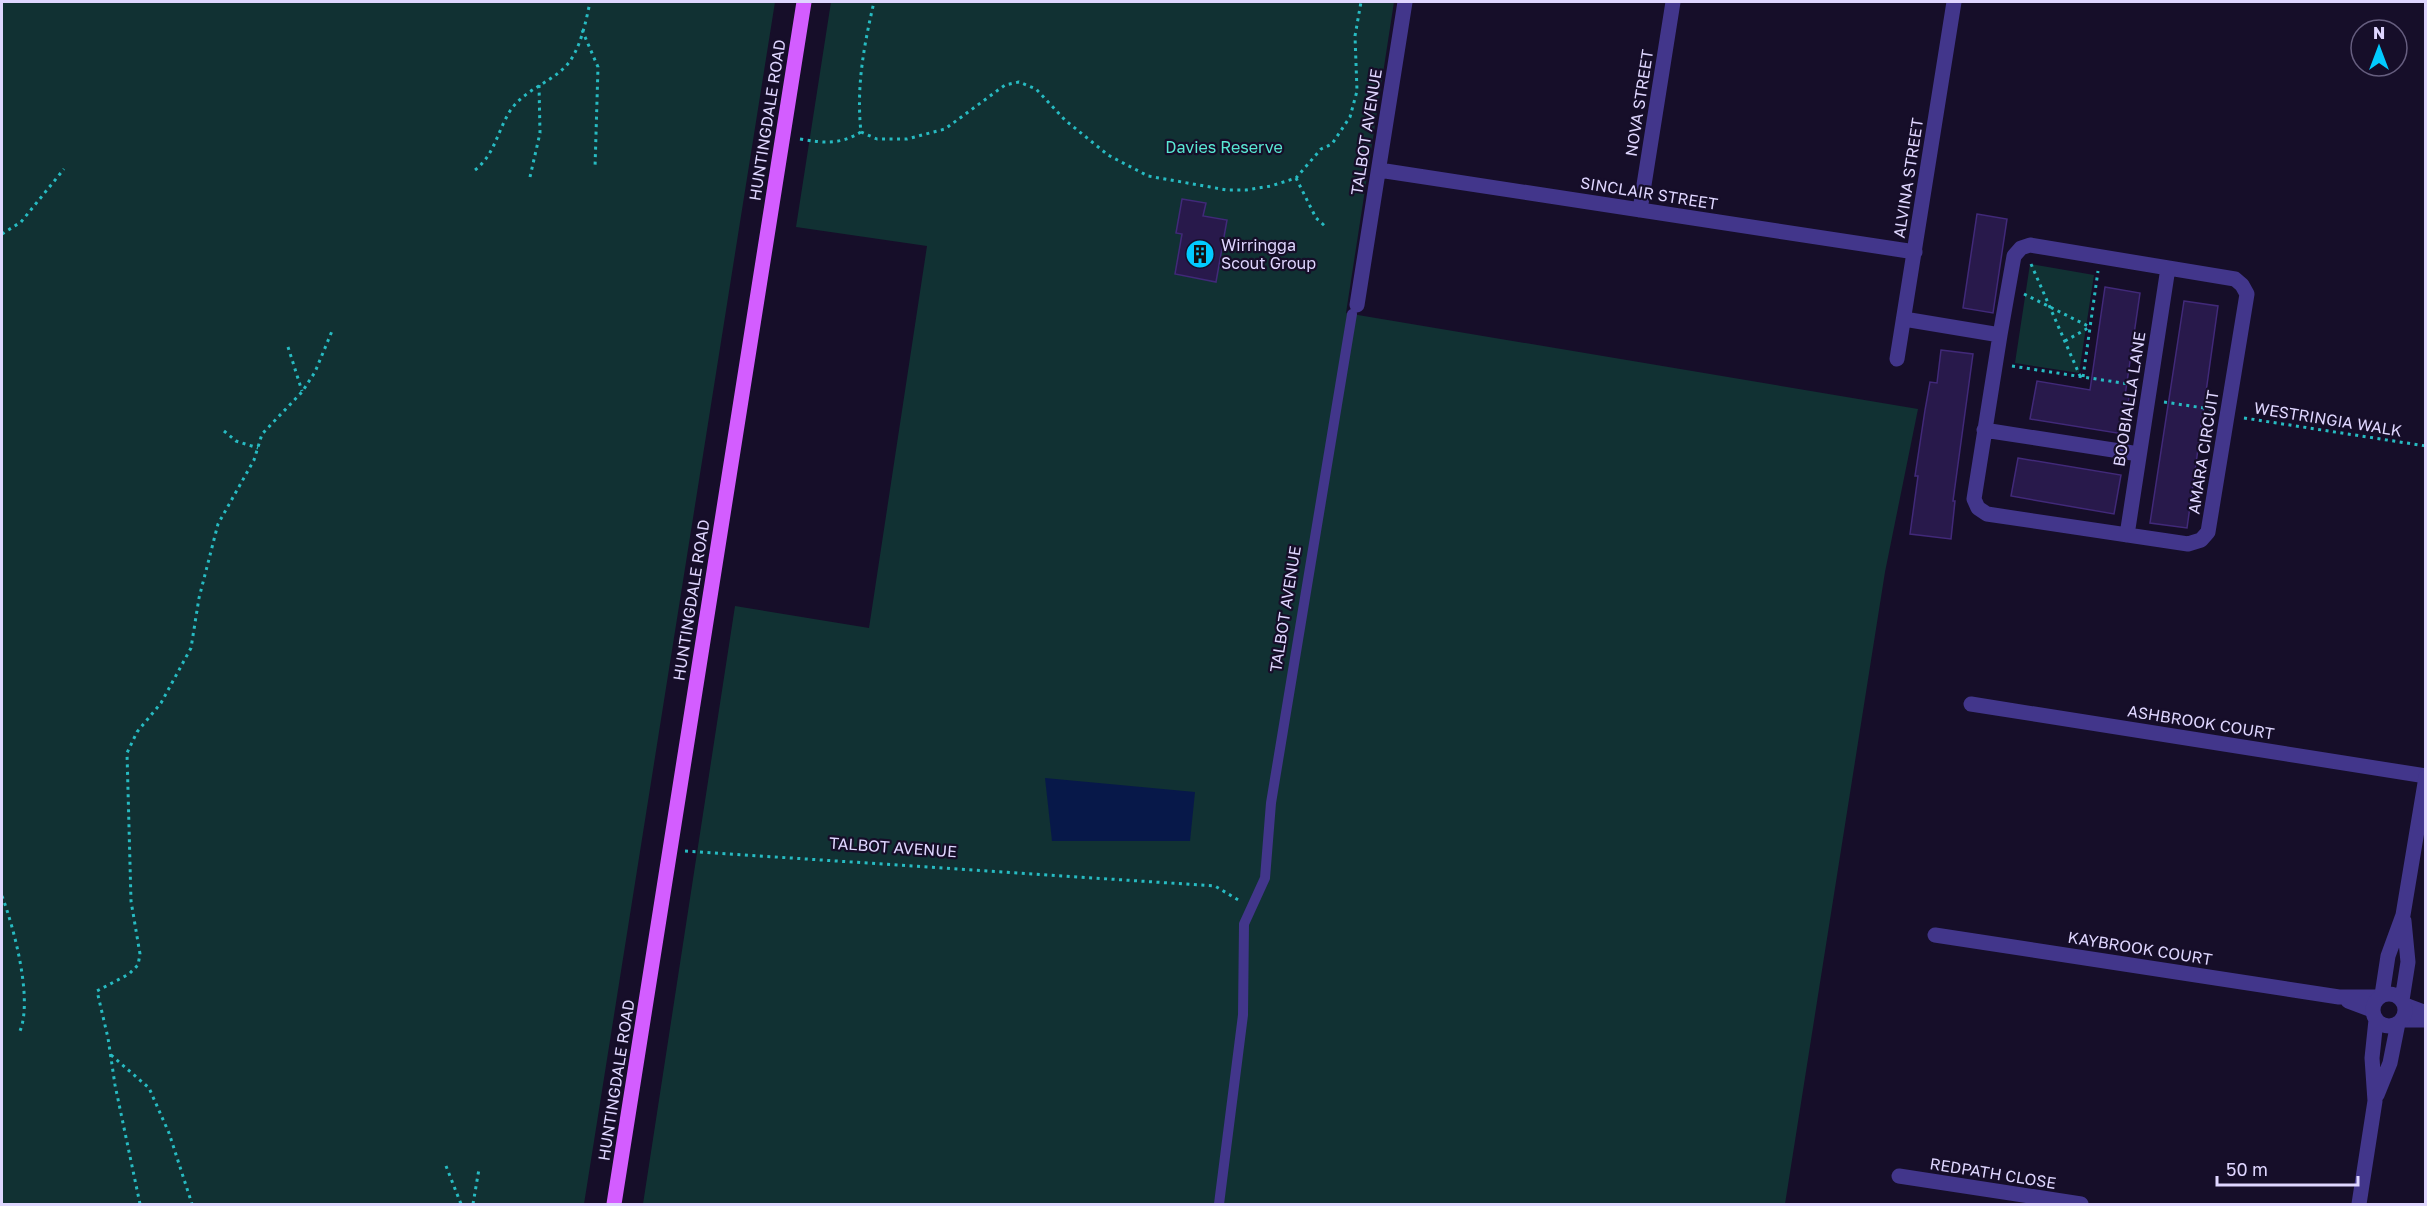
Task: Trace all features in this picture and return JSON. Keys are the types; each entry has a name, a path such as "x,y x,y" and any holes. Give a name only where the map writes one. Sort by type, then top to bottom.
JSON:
{"main road":[{"name":"HUNTINGDALE ROAD","path":"614,1204 804,2"}],"street":[{"name":"TALBOT AVENUE","path":"1355,309 1405,2"},
{"name":"NOVA STREET","path":"1640,210 1673,2"},
{"name":"ALVINA STREET","path":"1897,359 1954,2"},
{"name":"SINCLAIR STREET","path":"1378,170 1915,252"},
{"name":"AMARA CIRCUIT","path":"2030,245 2100,257 2235,279 2247,294 2208,532 2201,540 2188,544 1987,514 1978,508 1974,499 2014,256 2021,248 2030,245"},
{"name":"BOOBIALLA LANE","path":"2127,535 2168,268"},
{"path":"1904,319 2000,335"},
{"path":"1984,429 2139,454"},
{"name":"ASHBROOK COURT","path":"1971,704 2426,776"},
{"path":"2375,1101 2372,1058 2377,1005 2388,956 2403,915 2426,776"},
{"path":"2359,1204 2375,1101 2390,1062 2402,1012 2408,962 2403,915"},
{"name":"KAYBROOK COURT","path":"1935,935 2339,997 2377,1005"},
{"path":"2377,1005 2393,994 2402,1012 2426,1020"},
{"path":"2377,1005 2384,1025 2402,1012 2426,1012"},
{"name":"REDPATH CLOSE","path":"1899,1176 2081,1204"}],"lane":[{"name":"TALBOT AVENUE","path":"1219,1204 1243,1015 1244,924 1265,878 1271,803 1355,309"}],"path":[{"path":"475,170 493,151 511,109 565,67 573,55 590,2"},
{"path":"861,132 858,108 862,54 874,2"},
{"path":"861,132 877,139 907,139 945,129 1005,85 1019,82 1036,89 1065,120 1108,155 1148,176 1209,187 1246,190 1296,178 1321,150 1332,144 1350,117 1357,91 1355,36 1361,2"},
{"path":"582,30 598,67 595,168"},
{"path":"530,177 540,133 539,85"},
{"path":"783,137 828,144 848,140 861,132"},
{"path":"2,234 21,222 64,169"},
{"path":"1296,178 1316,218 1327,228"},
{"path":"2082,376 2100,257"},
{"path":"2030,262 2082,376"},
{"path":"2023,293 2090,327"},
{"path":"2065,341 2090,327"},
{"path":"140,1204 97,992 129,974 138,965 140,954 131,901 127,753 137,732 171,687 191,648 199,598 218,524 240,487 262,434 302,392 315,372 332,331"},
{"path":"288,347 302,392"},
{"name":"WESTRINGIA WALK","path":"2012,366 2082,376 2228,414 2426,446"},
{"path":"224,431 236,441 258,448"},
{"name":"TALBOT AVENUE","path":"670,850 1215,886 1251,908"},
{"path":"2,896 24,984 26,1001 20,1031"},
{"path":"111,1055 149,1088 169,1133 192,1204"},
{"path":"446,1166 461,1204"},
{"path":"473,1204 479,1169"}],"green space":[{"path":"2,2 775,2 584,1204 2,1204"},
{"name":"Davies Reserve","path":"831,2 1394,2 1346,313 1918,409 1885,572 1785,1204 643,1204 735,606 869,628 927,246 796,227"},
{"path":"2030,264 2094,275 2079,373 2015,363"}],"water":[{"path":"1045,778 1195,792 1190,841 1052,841"}],"building":[{"name":"Wirringga Scout Group","path":"1182,199 1206,203 1203,216 1227,220 1216,282 1175,274 1182,234 1176,233"},
{"path":"1977,214 2007,219 1993,313 1963,308"},
{"path":"2105,287 2140,293 2125,396 2129,397 2123,434 2030,419 2037,381 2090,390"},
{"path":"2184,301 2218,306 2187,528 2150,523"},
{"path":"1941,350 1973,354 1953,501 1955,501 1951,539 1910,534 1918,476 1915,476 1925,410 1930,382 1937,383"},
{"path":"2018,458 2121,475 2114,514 2011,496"}],"place":[{"name":"Wirringga Scout Group","path":"1200,254"}]}
